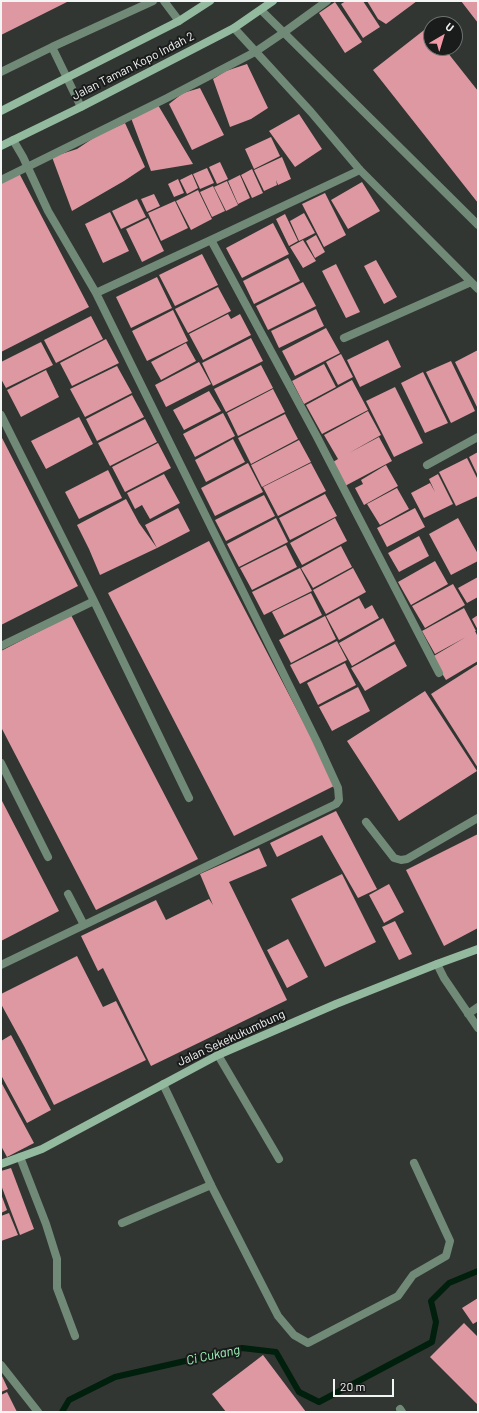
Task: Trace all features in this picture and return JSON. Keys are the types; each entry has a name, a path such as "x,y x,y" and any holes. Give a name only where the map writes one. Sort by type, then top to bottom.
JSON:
{"main road":[{"name":"Jalan Taman Kopo Indah 2","path":"1,111 179,21 210,1"},
{"name":"Jalan Taman Kopo Indah 2","path":"1,146 81,107 234,28 273,1"},
{"name":"Jalan Sekekukumbung","path":"1,1164 42,1149 218,1055 336,1004 478,949"}],"street":[{"path":"1,72 153,1"},
{"path":"164,1 179,21"},
{"path":"1,180 167,98 255,52 327,1"},
{"path":"261,10 478,225"},
{"path":"234,28 312,112 360,170 478,289"},
{"path":"52,47 81,107"},
{"path":"1,965 336,804 339,800 338,788 317,742 96,293 48,211 28,167 13,140"},
{"path":"96,293 360,170"},
{"path":"211,240 316,434 439,674"},
{"path":"344,338 471,282"},
{"path":"1,415 94,601 189,798"},
{"path":"427,465 478,437"},
{"path":"1,646 94,601"},
{"path":"1,763 48,858"},
{"path":"366,822 394,858 401,860 407,859 478,818"},
{"path":"68,894 84,925"},
{"path":"437,964 444,978 478,1028"},
{"path":"468,1014 478,1007"},
{"path":"218,1055 278,1159"},
{"path":"163,1084 211,1185 278,1316 294,1335 308,1343 398,1296 413,1275 446,1256 450,1242 414,1163"},
{"path":"20,1157 46,1224 57,1259 57,1288 75,1336"},
{"path":"122,1223 211,1185"},
{"path":"1,1365 38,1412"}],"building":[{"path":"1,1 69,1 1,35"},
{"path":"346,1 363,1 380,27 363,38 341,4"},
{"path":"367,1 417,1 386,24 378,19"},
{"path":"461,1 478,1 478,23"},
{"path":"335,2 362,42 345,53 319,13"},
{"path":"423,31 423,56 450,56 478,91 478,203 373,70"},
{"path":"247,64 268,108 251,119 230,127 213,79 226,71"},
{"path":"200,88 224,135 192,150 169,104 183,93"},
{"path":"158,105 193,164 151,171 131,118"},
{"path":"299,114 322,149 295,167 269,131"},
{"path":"125,123 145,167 72,211 52,157 77,149 98,135"},
{"path":"271,137 280,156 254,169 245,149"},
{"path":"282,157 291,179 278,185 276,180 277,185 264,191 254,170"},
{"path":"220,162 228,179 217,184 209,167"},
{"path":"207,168 214,183 200,189 193,174"},
{"path":"252,169 263,193 252,198 241,175"},
{"path":"19,173 89,307 1,352 1,181"},
{"path":"192,174 198,188 187,194 180,180"},
{"path":"240,175 250,198 238,204 228,181"},
{"path":"178,179 184,193 174,197 168,184"},
{"path":"227,181 238,205 226,211 214,187"},
{"path":"362,182 380,211 348,229 331,200"},
{"path":"213,186 225,211 212,217 200,192"},
{"path":"198,190 212,219 191,230 176,201"},
{"path":"325,193 346,235 324,247 302,204"},
{"path":"154,194 160,206 147,212 141,199"},
{"path":"137,199 146,217 121,229 112,211"},
{"path":"175,201 188,228 161,241 148,213"},
{"path":"110,212 129,251 103,263 85,224"},
{"path":"304,213 315,233 299,241 290,221"},
{"path":"285,214 298,241 289,246 276,219"},
{"path":"148,218 164,251 142,262 126,229"},
{"path":"273,223 289,254 242,278 226,248"},
{"path":"316,235 325,252 315,258 306,241"},
{"path":"303,240 316,261 303,268 290,247"},
{"path":"202,254 218,285 175,306 159,275"},
{"path":"288,258 300,281 254,304 243,281"},
{"path":"376,260 397,297 384,304 364,266"},
{"path":"336,264 360,312 346,318 322,271"},
{"path":"157,277 172,308 131,328 116,297"},
{"path":"303,282 316,306 268,330 256,306"},
{"path":"218,287 231,311 188,333 175,309"},
{"path":"316,309 324,326 279,348 271,331"},
{"path":"173,310 188,341 147,361 132,331"},
{"path":"228,314 231,319 240,314 251,335 203,360 189,334"},
{"path":"91,316 103,339 56,363 44,340"},
{"path":"326,328 340,353 295,376 282,351"},
{"path":"251,338 263,361 213,386 202,363"},
{"path":"106,339 119,363 72,386 60,363"},
{"path":"388,340 401,367 360,387 347,360"},
{"path":"41,342 53,365 6,388 1,379 1,362"},
{"path":"186,343 196,361 161,380 151,362"},
{"path":"478,350 478,409 455,362"},
{"path":"341,354 353,377 338,385 326,362"},
{"path":"451,361 475,411 451,423 426,372"},
{"path":"199,362 211,384 166,407 155,385"},
{"path":"324,364 336,387 304,404 292,381"},
{"path":"261,365 273,388 226,412 214,389"},
{"path":"117,366 132,393 85,417 70,389"},
{"path":"46,370 59,397 21,417 7,390"},
{"path":"423,372 448,423 425,433 401,383"},
{"path":"352,380 368,410 322,434 306,405"},
{"path":"395,387 423,443 394,457 366,401"},
{"path":"273,389 285,412 238,436 227,413"},
{"path":"209,391 221,411 184,430 173,410"},
{"path":"132,395 144,417 97,441 86,419"},
{"path":"368,411 381,435 349,453 379,437 392,461 345,486 333,462 338,459 324,435"},
{"path":"223,413 235,436 195,457 183,434"},
{"path":"285,414 298,439 251,464 238,438"},
{"path":"79,417 93,444 46,469 31,441"},
{"path":"145,419 157,442 110,466 98,443"},
{"path":"1,436 78,586 1,625"},
{"path":"233,439 245,462 206,482 195,460"},
{"path":"299,440 311,462 262,487 251,465"},
{"path":"158,443 171,468 125,492 112,467"},
{"path":"478,452 478,476 469,457"},
{"path":"467,458 478,480 478,496 456,506 439,472"},
{"path":"248,463 263,492 215,516 201,488"},
{"path":"311,463 326,491 278,516 263,487"},
{"path":"386,465 398,486 364,505 355,488 363,484 361,480"},
{"path":"108,470 122,498 79,519 65,492"},
{"path":"164,474 180,503 150,519 142,505 135,509 127,493"},
{"path":"438,474 453,504 424,518 411,493 430,483 435,492 429,479"},
{"path":"397,488 409,509 380,525 367,504"},
{"path":"325,494 337,516 290,540 279,518"},
{"path":"264,495 275,516 226,541 215,520"},
{"path":"126,499 139,523 157,548 100,575 77,525"},
{"path":"178,508 190,531 157,548 145,525"},
{"path":"415,508 425,527 387,547 377,528"},
{"path":"276,518 288,542 239,567 227,544"},
{"path":"335,518 347,541 302,565 290,543"},
{"path":"458,518 478,554 478,561 451,575 429,534"},
{"path":"419,536 429,556 399,572 388,553"},
{"path":"209,541 336,785 234,836 108,593"},
{"path":"286,545 297,567 252,590 240,568"},
{"path":"341,546 352,567 313,588 301,568"},
{"path":"435,561 448,584 411,605 398,582"},
{"path":"300,568 312,591 264,615 252,592"},
{"path":"353,568 366,592 326,614 313,590"},
{"path":"478,577 478,597 467,603 458,588"},
{"path":"453,584 465,605 425,628 412,606"},
{"path":"311,593 322,615 284,635 272,612"},
{"path":"359,598 365,609 372,605 379,618 339,640 326,616"},
{"path":"464,608 478,637 478,661 446,680 432,657 466,637 435,654 422,631"},
{"path":"71,615 198,859 96,910 1,727 1,651"},
{"path":"478,615 478,630 472,619"},
{"path":"325,616 336,639 291,663 279,640"},
{"path":"383,618 395,641 352,666 339,643"},
{"path":"337,641 347,660 300,684 290,665"},
{"path":"395,644 407,666 365,691 351,668"},
{"path":"345,663 356,685 318,705 307,683"},
{"path":"478,664 478,768 431,694"},
{"path":"358,687 370,711 332,731 319,707"},
{"path":"425,691 477,771 399,821 347,741"},
{"path":"1,799 59,911 1,941"},
{"path":"336,811 377,889 358,898 322,835 277,857 270,843"},
{"path":"478,834 478,928 444,946 406,870"},
{"path":"259,848 267,866 229,882 287,1000 151,1066 103,968 98,971 81,936 156,900 166,920 209,899 213,905 200,874"},
{"path":"342,874 376,942 325,967 291,899"},
{"path":"389,884 404,912 384,923 369,895"},
{"path":"395,921 412,954 399,960 382,927"},
{"path":"288,939 308,977 287,988 267,950"},
{"path":"77,956 103,1007 116,1001 146,1060 54,1105 1,1004 1,994"},
{"path":"11,1035 51,1110 27,1123 1,1075 1,1041"},
{"path":"1,1082 34,1143 7,1157 1,1146"},
{"path":"11,1168 34,1229 20,1235 1,1185 1,1171"},
{"path":"1,1194 7,1210 1,1213"},
{"path":"9,1213 18,1235 1,1241 1,1216"},
{"path":"478,1298 478,1321 473,1324 462,1308"},
{"path":"464,1323 478,1337 478,1405 430,1357"},
{"path":"263,1355 306,1412 226,1412 212,1394"},
{"path":"1,1374 8,1389 1,1392"},
{"path":"7,1392 17,1412 1,1412 1,1395"}],"waterway":[{"name":"Ci Cukang","path":"62,1412 69,1400 115,1377 242,1348 276,1352 299,1392 319,1402 432,1342 436,1322 431,1301 449,1283 478,1271"}]}
